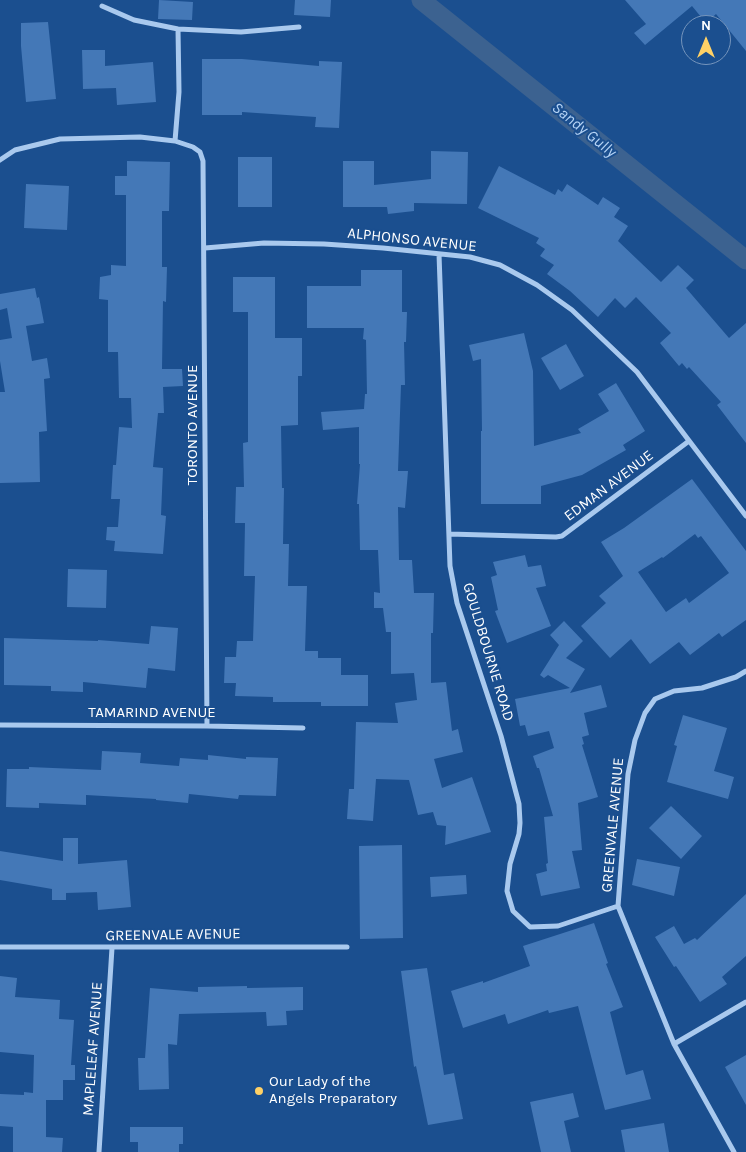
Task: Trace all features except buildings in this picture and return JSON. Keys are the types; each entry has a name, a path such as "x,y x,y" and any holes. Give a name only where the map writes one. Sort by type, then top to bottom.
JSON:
{"street":[{"path":"102,6 134,20 178,29 241,32 299,27"},
{"path":"175,141 179,92 178,29"},
{"name":"TORONTO AVENUE","path":"0,160 15,150 60,139 140,137 175,141 193,146 200,152 203,160 207,726"},
{"name":"ALPHONSO AVENUE","path":"205,248 264,243 324,244 470,257 500,266 537,284 565,305 636,372 746,516"},
{"name":"GOULDBOURNE ROAD","path":"439,254 450,566 457,603 500,736 518,804 519,834 510,864 507,891 512,911 530,928 558,926"},
{"name":"EDMAN AVENUE","path":"449,534 562,536 689,441"},
{"name":"GREENVALE AVENUE","path":"734,1152 674,1044 618,906 628,774 635,740 645,713 655,699 674,691 702,688 736,677 746,671"},
{"name":"TAMARIND AVENUE","path":"0,725 303,728"},
{"name":"GREENVALE AVENUE","path":"558,926 618,906"},
{"name":"GREENVALE AVENUE","path":"0,947 347,946"},
{"name":"MAPLELEAF AVENUE","path":"99,1152 112,948"},
{"path":"674,1044 746,1002"}],"waterway":[{"name":"Sandy Gully","path":"421,0 746,260"}],"place":[{"name":"Our Lady of the Angels Preparatory","path":"259,1091"}]}
